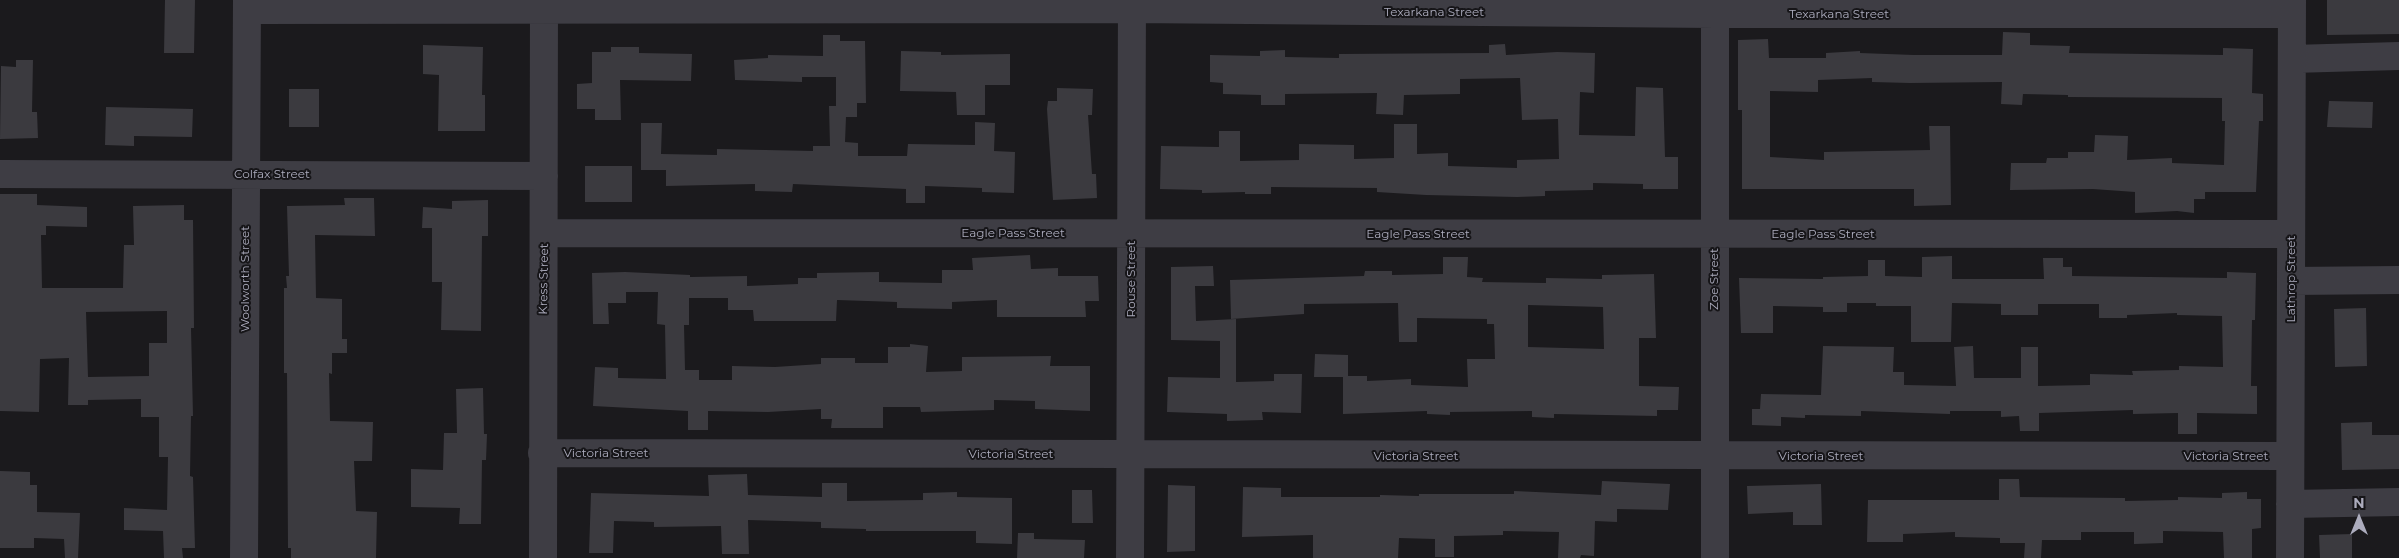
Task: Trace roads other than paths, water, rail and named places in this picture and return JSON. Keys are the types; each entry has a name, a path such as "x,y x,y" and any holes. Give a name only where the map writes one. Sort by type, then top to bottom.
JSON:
{"street":[{"name":"Texarkana Street","path":"247,5 2292,7"},
{"name":"Woolworth Street","path":"244,558 247,5"},
{"name":"Kress Street","path":"543,558 544,5"},
{"name":"Rouse Street","path":"1130,558 1132,5"},
{"name":"Zoe Street","path":"1715,7 1715,558"},
{"name":"Lathrop Street","path":"2290,558 2292,7"},
{"path":"2292,59 2399,56"},
{"name":"Colfax Street","path":"0,174 246,173 544,176"},
{"name":"Eagle Pass Street","path":"545,233 2291,234"},
{"path":"2291,282 2399,280"},
{"name":"Victoria Street","path":"542,453 2290,456"},
{"path":"2290,504 2399,502"}]}
